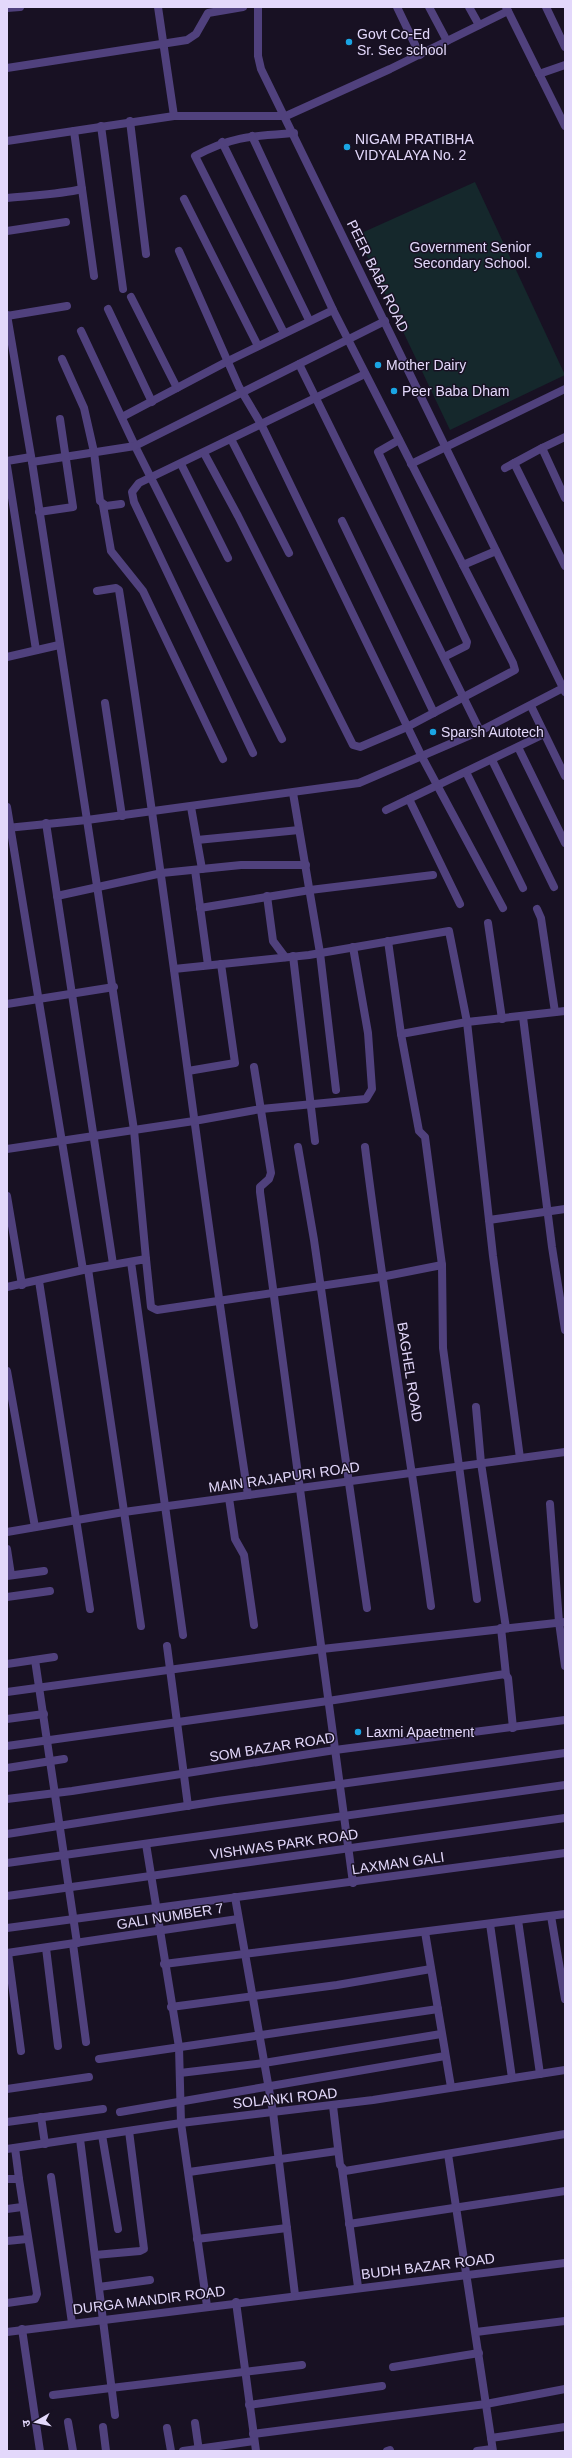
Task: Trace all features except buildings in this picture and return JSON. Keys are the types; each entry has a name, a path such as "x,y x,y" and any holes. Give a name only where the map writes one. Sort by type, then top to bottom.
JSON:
{"street":[{"path":"7,8 20,7"},
{"path":"158,7 174,116"},
{"path":"7,68 163,44 193,37 208,13 242,7"},
{"name":"PEER BABA ROAD","path":"258,7 259,63 564,690"},
{"path":"397,7 420,54"},
{"path":"429,7 447,41"},
{"path":"469,7 479,25"},
{"path":"546,7 565,47"},
{"path":"7,141 130,121 174,116 286,116 447,41 507,9 565,126"},
{"path":"539,74 565,65"},
{"path":"130,121 146,254"},
{"path":"101,126 122,289"},
{"path":"74,131 94,276"},
{"path":"284,333 195,156 222,142 252,136 294,133"},
{"path":"204,453 238,516 350,742 360,747 407,727 512,672 515,667 333,310 252,136"},
{"path":"222,142 309,320"},
{"path":"7,198 60,194 82,189"},
{"path":"184,199 258,346"},
{"path":"7,231 66,222"},
{"path":"178,251 243,393 261,424 407,727 503,908"},
{"path":"131,297 177,388"},
{"path":"67,306 7,316 8,332 32,459 59,645 114,987 134,1130 150,1303 154,1310 381,1277 442,1265"},
{"path":"108,309 152,402"},
{"path":"122,417 228,361 309,320 333,310"},
{"path":"7,461 66,457 135,446 385,321"},
{"path":"81,331 135,446 282,739"},
{"path":"62,358 83,405 94,452 100,501 103,505 111,551 143,590 223,759"},
{"path":"299,364 480,731"},
{"path":"253,753 131,496 134,488 151,478 365,374"},
{"path":"411,464 565,389"},
{"path":"39,512 73,507 60,420"},
{"path":"505,468 565,437"},
{"path":"231,439 289,553"},
{"path":"399,440 378,452 467,642 466,646 444,657"},
{"path":"542,448 565,498"},
{"path":"514,463 565,566"},
{"path":"181,464 228,558"},
{"path":"7,466 36,650"},
{"path":"103,505 121,504"},
{"path":"342,521 434,713"},
{"path":"463,565 496,551"},
{"path":"97,591 114,588 119,590 162,873 218,1301 248,1495"},
{"path":"7,657 59,645"},
{"path":"9,828 122,816 359,783 480,731 564,690"},
{"path":"105,703 122,816"},
{"path":"531,706 565,776"},
{"path":"386,810 544,734"},
{"path":"518,747 565,843"},
{"path":"492,760 554,887"},
{"path":"466,772 523,888"},
{"path":"293,793 320,953 336,1090"},
{"path":"409,799 460,904"},
{"path":"7,807 9,828 39,1000 60,1141 85,1270 141,1626"},
{"path":"191,807 197,840 200,908 208,965"},
{"path":"46,823 95,1136 113,1264"},
{"path":"197,840 300,830"},
{"path":"57,896 162,873 241,865 306,865"},
{"path":"200,908 267,896 433,875"},
{"path":"267,896 273,941 289,957 315,1141"},
{"path":"537,909 541,918 555,1012"},
{"path":"488,923 502,1019"},
{"path":"174,969 320,953 449,931 467,1022 489,1220 520,1458"},
{"path":"388,941 401,1034 419,1132 425,1138 442,1265 443,1348 477,1599"},
{"path":"7,1149 194,1121 261,1109 366,1099 372,1089 368,1033 353,947"},
{"path":"188,1071 235,1063 221,964"},
{"path":"7,1004 114,987"},
{"path":"401,1034 467,1022 524,1017 565,1011"},
{"path":"524,1017 565,1330"},
{"path":"254,1067 271,1173 269,1179 260,1189 353,1883"},
{"path":"298,1147 321,1286 367,1608"},
{"name":"BAGHEL ROAD","path":"365,1147 381,1277 413,1472 431,1606"},
{"path":"7,1196 22,1285"},
{"path":"489,1220 565,1209"},
{"path":"7,1287 22,1285 113,1264 146,1260"},
{"path":"131,1262 183,1634"},
{"path":"39,1281 90,1609"},
{"path":"7,1371 36,1527"},
{"path":"476,1407 481,1463 503,1628 506,1675 513,1728"},
{"name":"MAIN RAJAPURI ROAD","path":"7,1532 124,1512 565,1452"},
{"path":"229,1498 235,1539 244,1555 254,1625"},
{"path":"550,1504 565,1666"},
{"path":"7,1549 9,1576 44,1571"},
{"path":"7,1598 50,1591"},
{"path":"7,1692 322,1649 562,1622"},
{"path":"167,1646 188,1806"},
{"path":"7,1664 54,1657"},
{"path":"35,1660 74,1918 75,1944 86,2042"},
{"path":"7,1746 328,1702 506,1675"},
{"path":"7,1719 44,1714"},
{"name":"SOM BAZAR ROAD","path":"7,1799 56,1793 335,1750 513,1728 565,1720"},
{"path":"7,1834 188,1806 565,1753"},
{"path":"7,1768 64,1759"},
{"path":"7,1863 565,1785"},
{"name":"VISHWAS PARK ROAD","path":"7,1896 565,1818"},
{"path":"146,1844 164,1964 179,2047 181,2123 207,2306"},
{"name":"LAXMAN GALI","path":"7,1928 565,1854"},
{"path":"235,1897 238,1918"},
{"path":"164,1964 565,1914"},
{"path":"551,1916 565,1999"},
{"name":"GALI NUMBER 7","path":"7,1953 75,1944 238,1918 272,2112 295,2295"},
{"path":"518,1920 540,2074"},
{"path":"490,1924 512,2078"},
{"path":"425,1932 451,2087"},
{"path":"46,1948 58,2046"},
{"path":"7,1953 21,2051"},
{"path":"171,2007 252,1997 431,1969"},
{"path":"99,2059 438,2009"},
{"path":"180,2073 264,2063 441,2034"},
{"path":"120,2112 181,2100 268,2088 445,2056"},
{"name":"SOLANKI ROAD","path":"11,2148 181,2123 333,2106 565,2070"},
{"path":"7,2089 89,2077"},
{"path":"333,2106 337,2151 342,2169 358,2287"},
{"path":"7,2122 103,2109"},
{"path":"41,2117 45,2144"},
{"path":"95,2255 140,2251 144,2249 129,2131"},
{"path":"342,2169 351,2171 565,2134"},
{"path":"102,2135 118,2229"},
{"path":"80,2139 115,2415"},
{"path":"7,2303 36,2297 19,2179 11,2148"},
{"path":"189,2172 337,2151"},
{"path":"448,2154 491,2438 492,2450 477,2451"},
{"path":"51,2177 72,2323"},
{"path":"7,2179 19,2179"},
{"path":"349,2224 457,2206 565,2191"},
{"path":"7,2209 22,2207"},
{"path":"197,2239 286,2228"},
{"path":"7,2241 27,2239"},
{"name":"BUDH BAZAR ROAD","path":"295,2295 565,2263"},
{"path":"99,2287 150,2280"},
{"name":"DURGA MANDIR ROAD","path":"7,2332 295,2295"},
{"path":"236,2302 256,2451"},
{"path":"476,2332 565,2321"},
{"path":"22,2329 40,2451"},
{"path":"393,2366 479,2353"},
{"path":"53,2395 302,2365"},
{"path":"249,2405 382,2386"},
{"path":"184,2451 199,2450 254,2437 486,2404 565,2390"},
{"path":"68,2422 73,2451"},
{"path":"195,2423 199,2450"},
{"path":"103,2427 106,2451"},
{"path":"491,2438 565,2427"},
{"path":"167,2428 171,2451"}],"green space":[{"path":"475,182 565,375 450,430 357,235"}],"place":[{"name":"Govt Co-Ed Sr. Sec school","path":"349,42"},
{"name":"NIGAM PRATIBHA VIDYALAYA No. 2","path":"347,147"},
{"name":"Government Senior Secondary School.","path":"539,255"},
{"name":"Mother Dairy","path":"378,365"},
{"name":"Peer Baba Dham","path":"394,391"},
{"name":"Sparsh Autotech","path":"433,732"},
{"name":"Laxmi Apaetment","path":"358,1732"}]}
